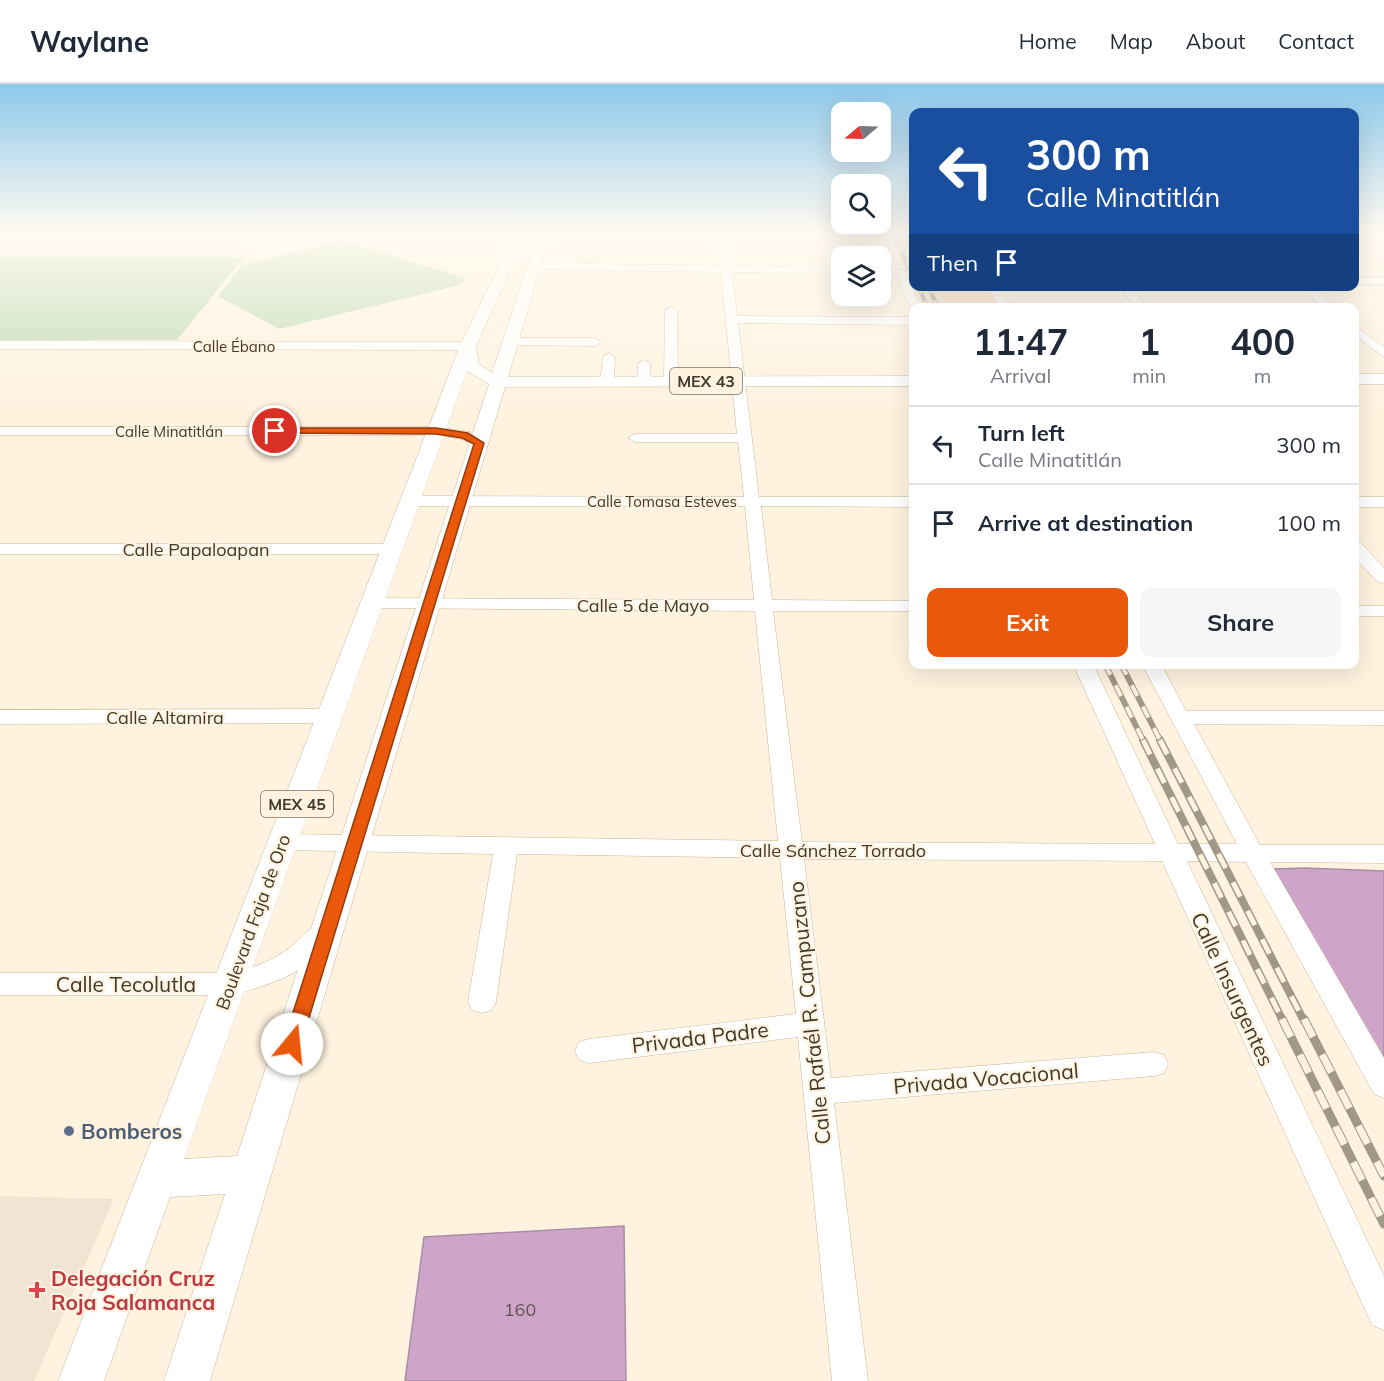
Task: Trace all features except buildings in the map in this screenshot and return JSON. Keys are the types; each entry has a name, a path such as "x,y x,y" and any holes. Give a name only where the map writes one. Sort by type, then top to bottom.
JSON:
{"main road":[{"name":"Boulevard Faja de Oro","path":"81,1381 468,346 494,292"},
{"path":"187,1381 527,292"},
{"path":"468,346 469,366 481,375 499,382"},
{"name":"MEX 43","path":"499,382 606,382 644,373 671,381 909,381"},
{"path":"1359,379 1384,379"},
{"path":"155,1179 252,1174"}],"street":[{"name":"Calle Rafaél R. Campuzano","path":"730,292 762,605 792,850 850,1381"},
{"path":"1312,292 1325,303"},
{"path":"671,310 671,381"},
{"path":"733,320 909,321"},
{"path":"1359,332 1384,353"},
{"path":"511,342 595,342"},
{"name":"Calle Ébano","path":"0,345 468,346"},
{"path":"606,382 609,357"},
{"name":"Calle Minatitlán","path":"0,431 436,431 465,435 479,443"},
{"path":"635,438 745,438"},
{"name":"Calle Tomasa Esteves","path":"410,501 909,502"},
{"path":"1359,502 1384,502"},
{"name":"Calle Papaloapan","path":"0,549 392,549"},
{"path":"1359,551 1384,578"},
{"name":"Calle 5 de Mayo","path":"372,603 909,606"},
{"path":"1359,611 1384,611"},
{"name":"Calle Insurgentes","path":"1085,669 1384,1313"},
{"path":"1154,669 1253,853 1384,1085"},
{"name":"Calle Altamira","path":"0,717 330,717"},
{"path":"1180,717 1384,718"},
{"name":"Calle Sánchez Torrado","path":"282,842 792,850 1384,854"},
{"path":"482,1002 501,868 507,846"},
{"name":"Calle Tecolutla","path":"0,984 230,984 275,971 295,960 318,939 333,915"},
{"name":"Privada Padre","path":"589,1051 810,1024"},
{"name":"Privada Vocacional","path":"817,1092 1154,1064"}],"shaded area":[{"path":"917,292 989,292 997,303 922,303"},
{"name":"Delegación Cruz Roja Salamanca","path":"0,1196 114,1199 34,1381 0,1381"}],"green space":[{"path":"0,292 216,292 177,340 0,340"},
{"path":"221,292 433,292 279,329 218,296"}],"railway":[{"path":"921,292 926,303"},
{"path":"931,292 936,303"},
{"path":"1108,669 1143,740"},
{"path":"1124,669 1161,742"},
{"path":"1143,740 1283,1021"},
{"path":"1160,740 1304,1021"},
{"path":"1282,1019 1384,1224"},
{"path":"1304,1019 1384,1176"}],"place":[{"name":"Bomberos","path":"69,1131"},
{"name":"Delegación Cruz Roja Salamanca","path":"37,1290"}],"route":[{"path":"275,431 436,431 465,435 479,443 292,1044"}]}
